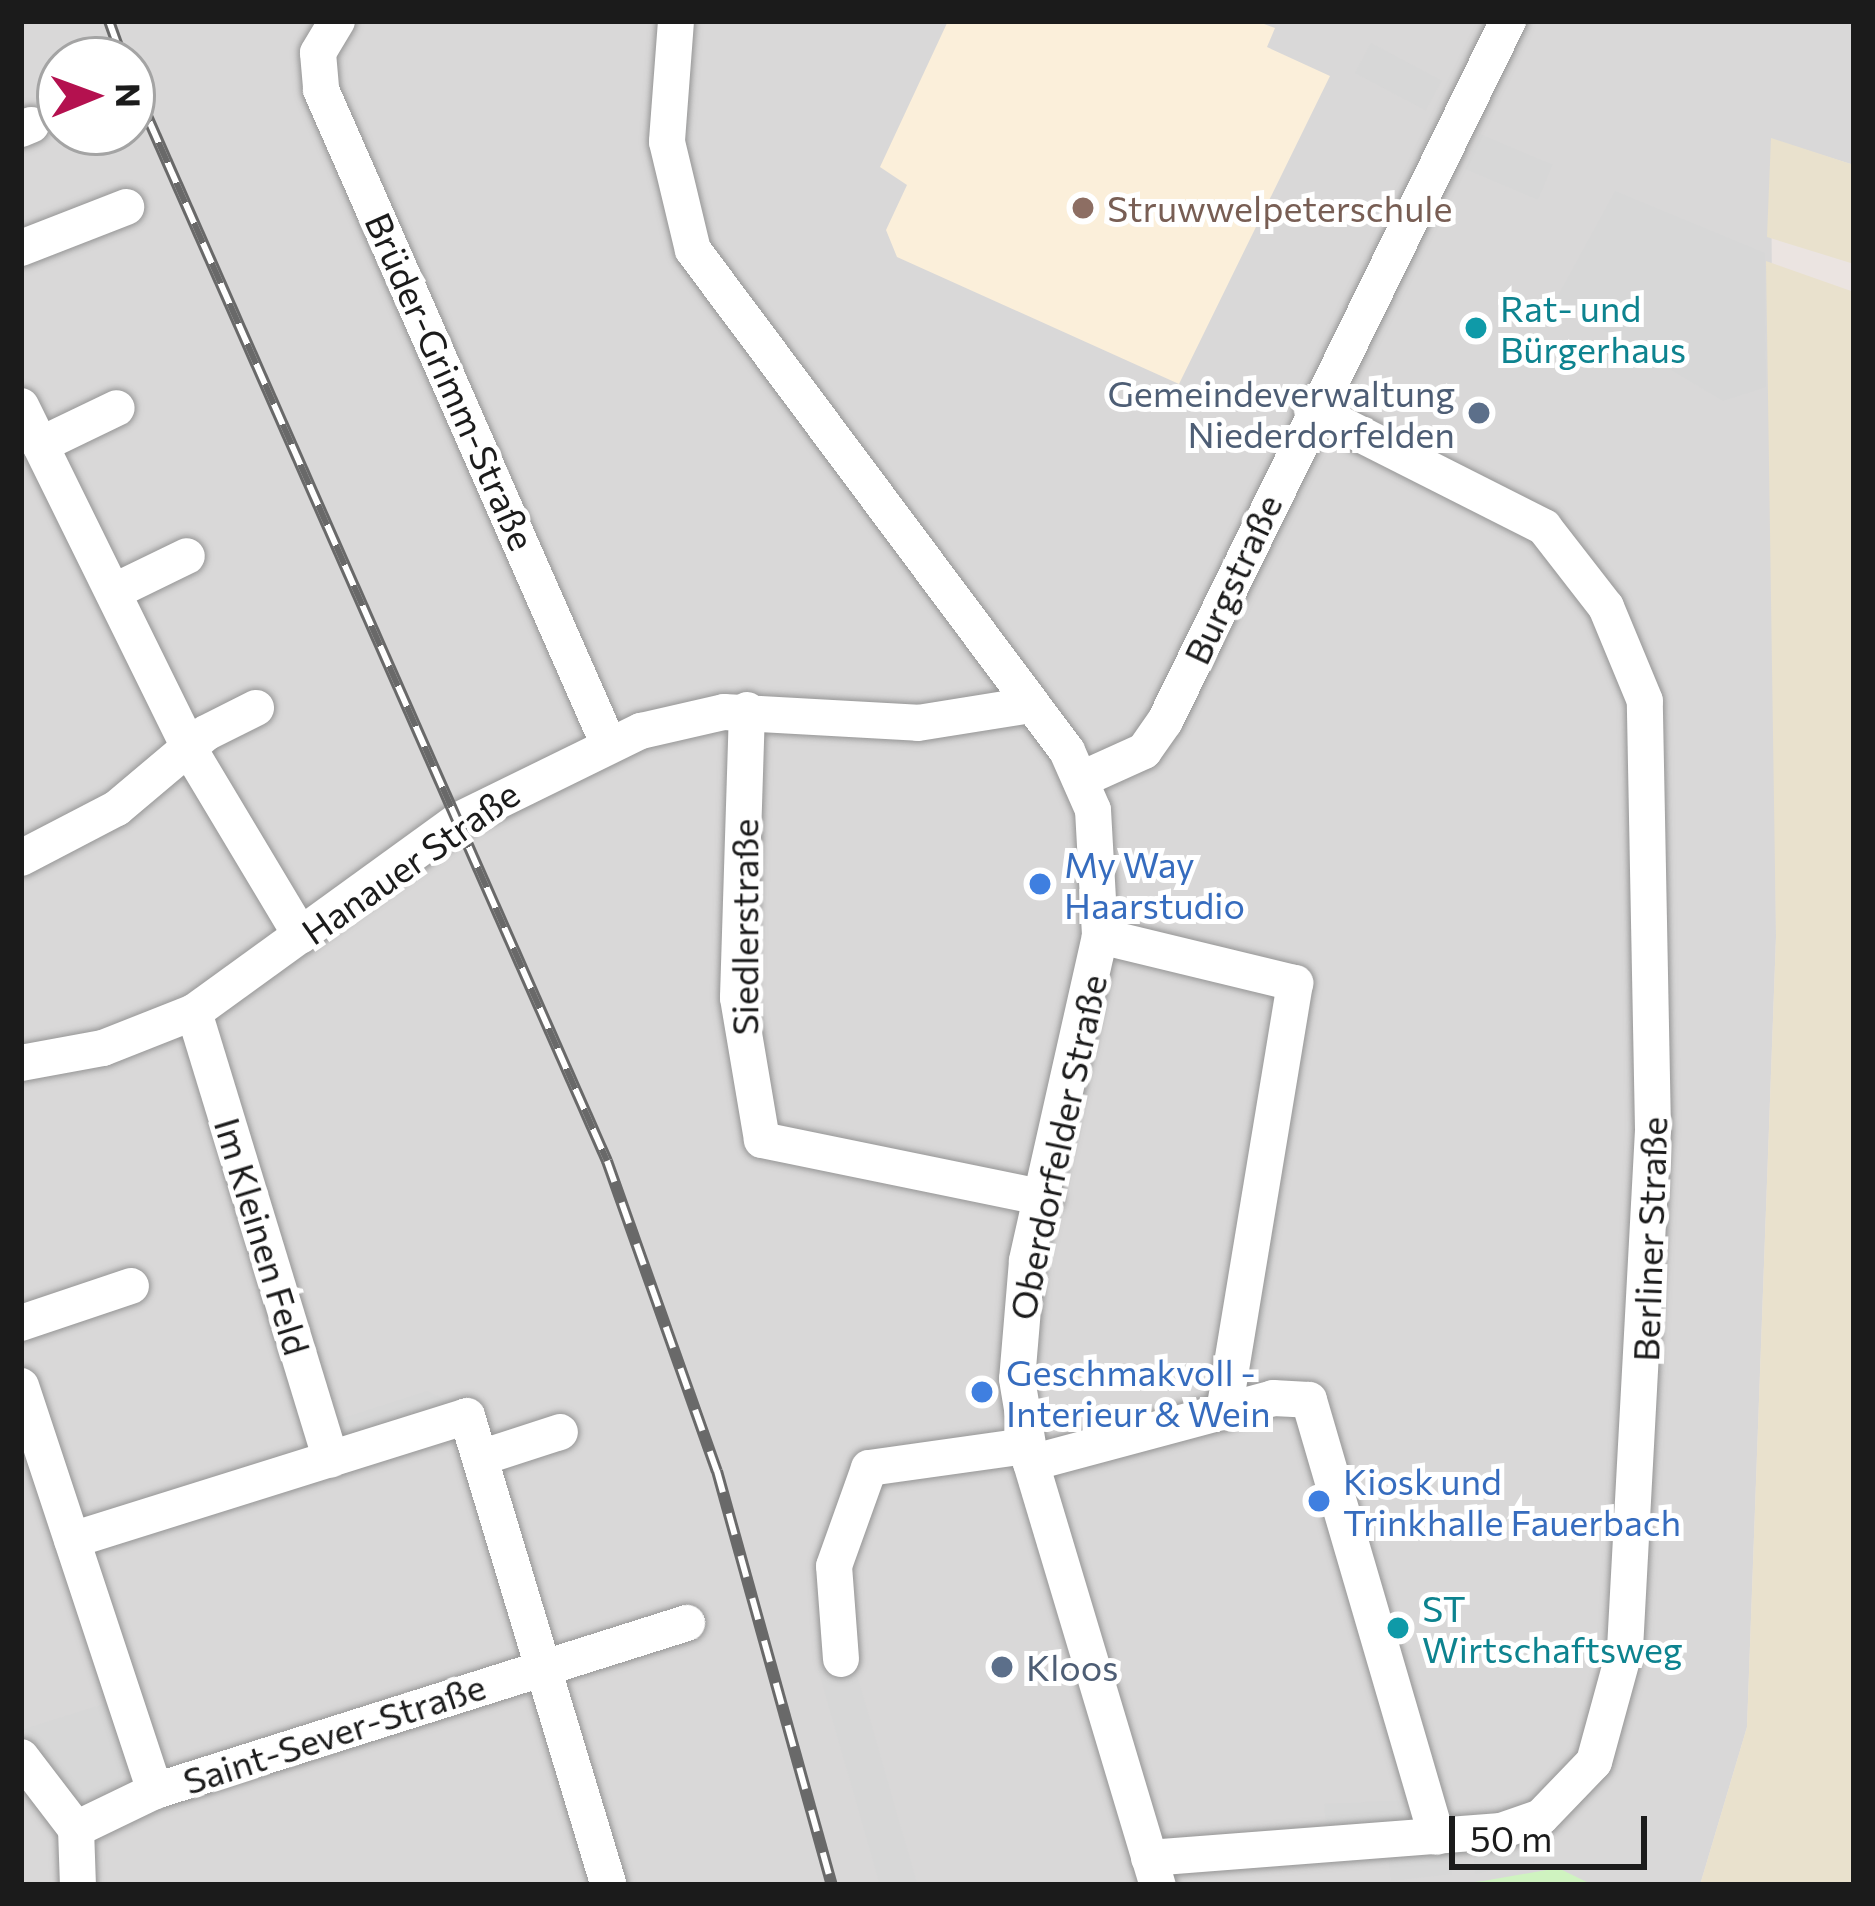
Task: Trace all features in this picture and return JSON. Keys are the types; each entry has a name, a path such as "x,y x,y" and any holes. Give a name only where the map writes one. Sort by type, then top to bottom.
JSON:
{"street":[{"name":"Brüder-Grimm-Straße","path":"337,21 318,53 321,89 608,743"},
{"name":"Oberdorfelder Straße","path":"676,21 667,142 699,262 1082,779 1102,859 1100,936 1017,1343 1028,1454 1154,1871"},
{"name":"Burgstraße","path":"1082,779 1156,737 1312,410 1508,21"},
{"path":"21,248 126,207"},
{"path":"21,406 191,752 301,936"},
{"path":"40,445 116,408"},
{"name":"Berliner Straße","path":"1154,1871 1501,1831 1567,1802 1600,1750 1618,1688 1644,1436 1658,928 1650,730 1624,642 1557,540 1312,410"},
{"path":"112,592 187,556"},
{"name":"Hanauer Straße","path":"21,1063 103,1048 194,1012 459,820 608,743 747,710 918,723 1030,704"},
{"path":"21,858 256,708"},
{"name":"Siedlerstraße","path":"747,710 738,998 762,1140 1046,1198"},
{"path":"1100,936 1295,983 1224,1412"},
{"name":"Im Kleinen Feld","path":"194,1012 331,1460"},
{"path":"21,1323 131,1286"},
{"path":"21,1386 155,1791"},
{"path":"841,1659 834,1566 869,1468 1028,1454 1290,1396 1314,1408 1437,1837"},
{"path":"72,1540 466,1416 609,1885"},
{"path":"480,1458 560,1432"},
{"name":"Saint-Sever-Straße","path":"76,1829 155,1791 687,1623"},
{"path":"21,1756 76,1829 78,1885"}],"shaded area":[{"path":"21,21 1854,21 1854,165 1771,139 1776,937 1747,1727 1700,1885 21,1885"},
{"name":"Struwwelpeterschule","path":"948,21 1256,21 1275,28 1267,47 1330,76 1179,384 897,257 886,230 907,185 880,167"},
{"path":"1371,43 1442,81 1426,111 1355,73"},
{"path":"1480,134 1553,165 1538,200 1465,169"},
{"path":"1771,138 1854,165 1854,264 1767,237"},
{"path":"1615,191 1765,253 1766,387 1723,401 1555,301"},
{"path":"1766,261 1854,292 1854,1885 1700,1885 1747,1727 1776,937"},
{"path":"1249,1210 1279,1214 1259,1360 1229,1355"},
{"path":"427,1391 446,1400 451,1421 352,1454 340,1419"},
{"path":"852,1657 917,1885 880,1885 817,1667"},
{"path":"113,1701 127,1771 110,1792 65,1806 35,1768 24,1729"},
{"path":"1405,1800 1409,1839 1447,1836 1452,1874 1391,1881 1386,1841 1327,1843 1324,1804"},
{"path":"1529,1822 1543,1860 1475,1874 1472,1834"}],"green space":[{"path":"1558,1868 1593,1885 1448,1885 1483,1881"}],"railway":[{"path":"109,21 114,36"},
{"path":"156,137 607,1161 717,1471 832,1885"}],"place":[{"name":"Struwwelpeterschule","path":"1083,208"},
{"name":"Rat- und Bürgerhaus","path":"1476,328"},
{"name":"Gemeindeverwaltung Niederdorfelden","path":"1479,413"},
{"name":"My Way Haarstudio","path":"1040,884"},
{"name":"Geschmakvoll - Interieur & Wein","path":"982,1392"},
{"name":"Kiosk und Trinkhalle Fauerbach","path":"1319,1501"},
{"name":"ST Wirtschaftsweg","path":"1398,1628"},
{"name":"Kloos","path":"1002,1667"}]}
